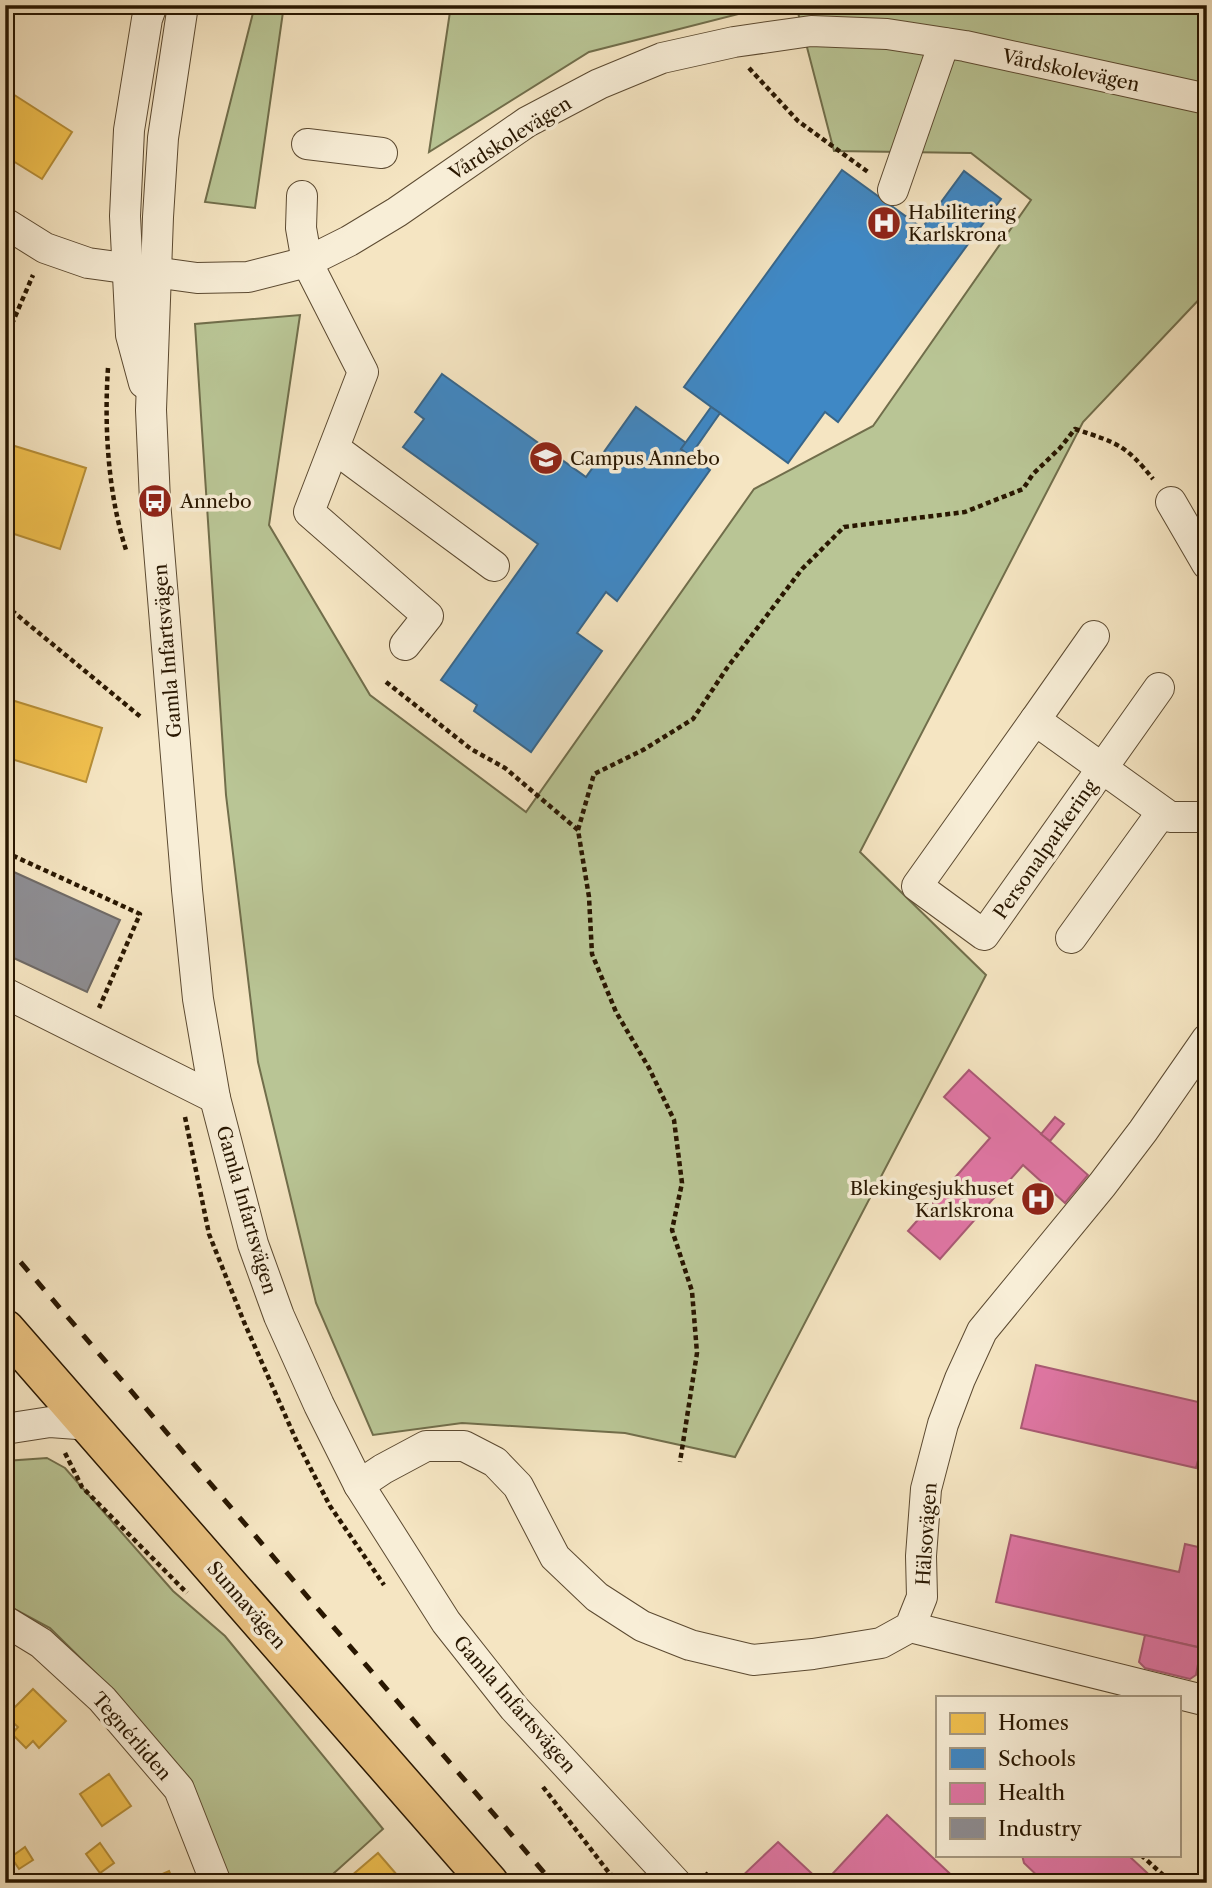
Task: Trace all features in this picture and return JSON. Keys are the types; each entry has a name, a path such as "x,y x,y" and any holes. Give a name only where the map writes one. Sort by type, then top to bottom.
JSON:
{"main road":[{"name":"Sunnavägen","path":"5,1329 489,1883"}],"street":[{"name":"Gamla Infartsvägen","path":"151,410 131,335 125,216 129,130 147,19 152,5"},
{"name":"Gamla Infartsvägen","path":"183,5 163,138 151,410 155,500 198,999 215,1098 253,1244 279,1316 318,1405 359,1485 446,1622 514,1708 676,1883"},
{"name":"Vårdskolevägen","path":"5,223 45,248 89,263 197,278 248,277 307,262 349,241 397,212 527,122 599,84 662,58 734,41 811,31 887,34 944,43 1207,99"},
{"path":"893,190 944,43"},
{"path":"307,144 382,153"},
{"path":"302,196 301,228 307,262 363,372 309,512 428,616 405,645"},
{"path":"334,448 494,566"},
{"path":"1171,502 1207,564"},
{"name":"Personalparkering","path":"1094,636 917,886 984,935 1159,688"},
{"name":"Personalparkering","path":"1035,720 1170,817 1207,817"},
{"path":"1071,938 1162,811"},
{"path":"5,993 215,1098"},
{"name":"Hälsovägen","path":"910,1627 922,1597 921,1556 926,1489 943,1424 982,1331 1102,1185 1207,1038"},
{"path":"5,1429 50,1422 91,1426"},
{"path":"359,1485 426,1446 464,1446 495,1462 518,1486 555,1557 597,1597 642,1626 690,1645 753,1660 881,1643 910,1627 1207,1700"},
{"name":"Tegnérliden","path":"5,1620 41,1643 102,1699 179,1789 216,1883"}],"path":[{"path":"741,60 798,121 893,190"},
{"path":"5,340 45,248"},
{"path":"108,362 105,410 117,523 130,559"},
{"path":"680,1462 697,1353 692,1291 672,1230 682,1183 674,1120 649,1069 616,1012 592,954 589,897 578,830 594,774 643,750 693,719 727,668 802,569 844,527 965,512 1023,489 1033,474 1075,429 1117,443 1134,455 1171,502"},
{"path":"5,605 144,720 144,706"},
{"path":"386,682 471,749 505,768 578,830"},
{"path":"5,852 140,914 88,1035"},
{"path":"177,1079 209,1234 244,1322 297,1442 330,1506 391,1595"},
{"path":"540,1784 610,1874 622,1883"},
{"path":"1142,1856 1172,1883"}],"green space":[{"path":"255,5 284,5 255,208 205,202"},
{"path":"451,5 774,5 589,52 429,152"},
{"path":"796,5 1207,5 1207,291 1083,422 860,852 986,975 735,1457 625,1433 462,1423 373,1435 316,1303 258,1062 226,795 195,324 300,315 269,525 370,695 526,812 754,489 873,426 1031,200 971,153 834,151"},
{"path":"47,1458 65,1468 173,1591 225,1636 383,1829 323,1883 229,1883 114,1691 50,1628 5,1604 5,1461"}],"building: Homes":[{"path":"5,89 72,132 42,179 5,156"},
{"path":"5,443 86,468 60,549 5,531"},
{"path":"5,698 102,728 86,782 5,757"},
{"path":"33,1689 66,1721 39,1748 33,1741 26,1748 12,1734 18,1727 6,1716"},
{"path":"109,1774 131,1806 102,1826 80,1794"},
{"path":"100,1843 114,1863 100,1873 86,1854"},
{"path":"25,1847 33,1860 19,1869 11,1857"},
{"path":"378,1853 404,1883 354,1883 350,1877"},
{"path":"169,1871 174,1883 142,1883"}],"building: Schools":[{"path":"842,170 922,228 964,171 1001,199 838,422 825,412 788,463 684,387"},
{"path":"442,374 586,477 636,407 686,443 681,449 710,470 617,601 606,592 577,633 602,651 531,752 474,711 477,705 441,680 538,544 403,447 424,419 415,412"},
{"path":"711,407 720,413 690,456 681,449"}],"building: Health":[{"path":"969,1070 1088,1175 1065,1203 1023,1165 940,1259 908,1231 990,1138 944,1097"},
{"path":"1055,1117 1064,1124 1050,1141 1041,1134"},
{"path":"1036,1365 1207,1404 1207,1425 1196,1468 1021,1428"},
{"path":"1207,1425 1207,1461 1199,1459"},
{"path":"1011,1535 1179,1572 1185,1544 1207,1549 1207,1649 996,1602"},
{"path":"1145,1635 1201,1648 1196,1675 1190,1679 1145,1668 1139,1662"},
{"path":"887,1815 960,1883 824,1883"},
{"path":"778,1842 822,1883 735,1883"},
{"path":"1022,1856 1129,1856 1158,1883 1045,1883 1024,1863"}],"building: Industry":[{"path":"5,868 120,920 87,992 5,954"}],"railway":[{"path":"5,1244 553,1883"}],"place":[{"name":"Habilitering Karlskrona","path":"884,223"},
{"name":"Campus Annebo","path":"546,458"},
{"name":"Annebo","path":"155,501"},
{"name":"Blekingesjukhuset Karlskrona","path":"1038,1199"}]}
